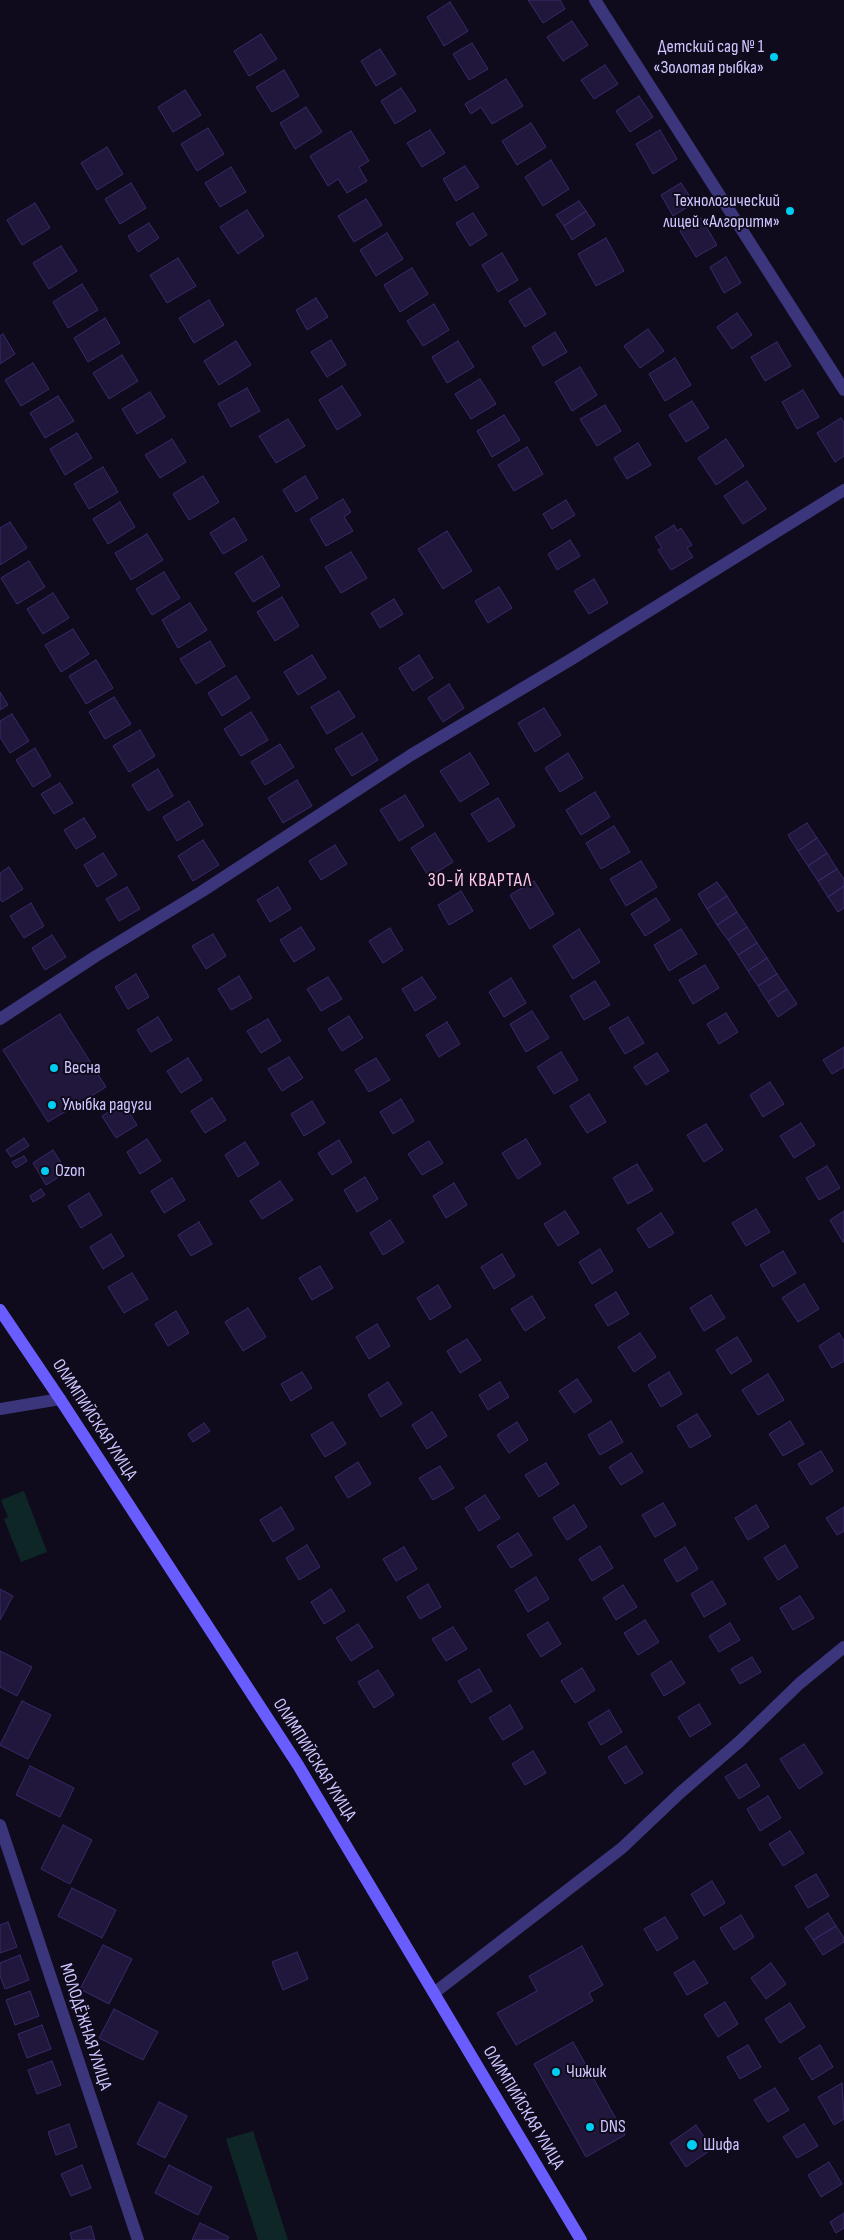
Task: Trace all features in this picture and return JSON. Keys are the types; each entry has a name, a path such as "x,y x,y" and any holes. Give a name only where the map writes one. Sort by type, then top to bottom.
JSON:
{"street":[{"path":"595,0 844,390"},
{"path":"0,1019 201,892 411,755 570,660 844,490"},
{"name":"ОЛИМПИЙСКАЯ УЛИЦА","path":"0,1310 298,1765 581,2240"},
{"path":"0,1409 60,1399"},
{"path":"434,1993 622,1848 680,1792 739,1742 799,1684 844,1647"},
{"name":"МОЛОДЁЖНАЯ УЛИЦА","path":"0,1825 138,2240"}],"green space":[{"path":"24,1491 47,1552 21,1562 4,1519 8,1517 1,1500"},
{"path":"253,2131 288,2240 258,2240 226,2139"}],"building":[{"path":"528,0 560,0 565,9 543,23"},
{"path":"450,2 468,31 444,46 427,17"},
{"path":"572,21 588,45 563,61 547,37"},
{"path":"261,34 277,59 249,76 234,51"},
{"path":"472,43 488,69 469,80 453,54"},
{"path":"380,49 396,74 376,86 361,61"},
{"path":"605,65 618,84 594,99 581,80"},
{"path":"284,70 299,96 272,112 256,87"},
{"path":"506,79 523,106 492,124 481,107 471,114 465,104"},
{"path":"401,88 416,111 395,124 381,101"},
{"path":"185,90 201,115 173,132 158,107"},
{"path":"639,96 653,117 630,132 616,111"},
{"path":"306,107 322,132 295,149 280,123"},
{"path":"531,123 546,147 517,165 502,141"},
{"path":"208,128 224,154 197,171 181,144"},
{"path":"430,130 445,153 422,167 407,143"},
{"path":"660,130 677,159 653,174 636,144"},
{"path":"351,131 369,161 359,167 367,181 347,193 338,179 328,186 310,156"},
{"path":"107,147 123,174 97,190 81,163"},
{"path":"551,160 569,189 543,206 525,177"},
{"path":"465,166 479,187 456,201 443,179"},
{"path":"231,167 246,192 220,207 205,183"},
{"path":"131,183 146,208 120,224 105,199"},
{"path":"681,183 694,203 673,216 661,195"},
{"path":"366,199 382,225 354,242 338,216"},
{"path":"579,201 586,211 564,226 556,215"},
{"path":"35,203 50,228 22,245 7,220"},
{"path":"247,210 264,236 238,254 220,227"},
{"path":"586,211 595,225 572,240 564,226"},
{"path":"473,213 487,235 470,246 456,223"},
{"path":"701,218 717,245 696,257 680,231"},
{"path":"149,223 159,238 138,252 128,236"},
{"path":"387,233 403,259 376,276 360,250"},
{"path":"606,238 624,271 596,286 578,254"},
{"path":"61,246 77,271 49,289 33,263"},
{"path":"502,253 518,280 498,292 482,265"},
{"path":"726,257 741,283 724,293 710,267"},
{"path":"178,258 196,286 167,303 150,275"},
{"path":"412,268 428,294 400,312 384,285"},
{"path":"82,284 98,310 68,328 53,302"},
{"path":"530,288 546,314 525,327 509,301"},
{"path":"316,298 328,317 307,330 296,310"},
{"path":"209,300 224,325 194,343 179,318"},
{"path":"434,304 449,330 423,346 407,321"},
{"path":"737,313 752,335 732,349 717,327"},
{"path":"105,318 120,343 88,362 74,338"},
{"path":"648,329 664,351 640,368 624,346"},
{"path":"555,332 567,352 543,366 532,347"},
{"path":"3,334 15,354 0,364 0,336"},
{"path":"331,340 346,365 327,377 311,352"},
{"path":"236,341 251,365 219,385 204,361"},
{"path":"458,341 474,367 447,383 432,357"},
{"path":"777,342 791,366 765,381 751,357"},
{"path":"122,355 138,381 109,399 93,373"},
{"path":"675,358 691,385 665,401 649,374"},
{"path":"33,363 49,389 21,406 5,380"},
{"path":"580,367 597,395 572,411 555,382"},
{"path":"480,379 496,404 471,419 455,394"},
{"path":"342,386 361,415 337,430 319,400"},
{"path":"247,388 260,411 231,427 218,404"},
{"path":"803,390 819,417 797,429 782,402"},
{"path":"150,392 165,417 137,434 122,409"},
{"path":"58,396 74,421 45,438 30,413"},
{"path":"692,401 709,428 686,442 669,415"},
{"path":"605,405 621,431 597,446 580,419"},
{"path":"504,415 520,440 492,457 477,431"},
{"path":"841,418 844,423 844,456 835,462 817,433"},
{"path":"288,419 305,446 276,463 259,436"},
{"path":"77,433 92,458 65,475 50,449"},
{"path":"172,439 186,462 160,478 145,455"},
{"path":"726,439 744,466 716,485 698,458"},
{"path":"638,443 651,465 627,479 614,458"},
{"path":"527,447 543,474 514,491 498,465"},
{"path":"103,467 118,492 89,509 74,484"},
{"path":"203,476 219,502 189,520 173,494"},
{"path":"305,476 318,498 296,512 283,490"},
{"path":"747,481 766,509 743,524 724,496"},
{"path":"343,499 351,512 344,517 353,531 326,546 310,519"},
{"path":"566,500 575,515 552,529 543,514"},
{"path":"120,502 135,527 108,544 93,519"},
{"path":"234,518 247,540 223,554 210,533"},
{"path":"10,522 27,548 0,565 0,528"},
{"path":"674,525 677,531 681,528 692,545 687,548 693,557 671,570 658,550 662,548 655,537"},
{"path":"447,531 472,571 443,589 418,549"},
{"path":"147,534 163,560 131,580 115,553"},
{"path":"570,540 580,556 557,570 548,554"},
{"path":"351,552 367,578 341,593 325,567"},
{"path":"262,556 280,586 253,602 235,573"},
{"path":"29,561 45,587 17,604 1,578"},
{"path":"164,572 180,598 152,615 136,589"},
{"path":"594,579 608,603 589,614 574,591"},
{"path":"499,587 512,608 488,623 475,601"},
{"path":"53,593 69,618 43,634 27,609"},
{"path":"282,597 299,626 275,641 257,612"},
{"path":"394,599 403,614 380,628 371,613"},
{"path":"190,603 207,630 178,648 162,620"},
{"path":"73,629 89,654 61,672 45,645"},
{"path":"210,641 225,666 196,684 180,659"},
{"path":"312,655 326,678 298,695 284,672"},
{"path":"419,655 433,678 413,691 399,668"},
{"path":"96,660 113,688 86,704 69,676"},
{"path":"236,676 250,698 222,716 208,693"},
{"path":"449,684 464,708 443,722 428,698"},
{"path":"339,691 355,717 327,734 311,707"},
{"path":"0,692 8,705 0,710"},
{"path":"114,697 131,724 105,739 89,712"},
{"path":"544,708 561,735 535,752 518,723"},
{"path":"251,712 268,740 241,756 224,729"},
{"path":"12,714 29,741 10,753 0,737 0,721"},
{"path":"140,730 155,756 129,772 113,746"},
{"path":"362,733 378,760 352,776 335,749"},
{"path":"280,744 294,767 265,785 251,762"},
{"path":"35,748 51,776 33,787 16,760"},
{"path":"470,753 489,784 460,802 440,771"},
{"path":"568,753 583,778 560,792 545,768"},
{"path":"158,769 173,796 148,811 132,785"},
{"path":"297,780 312,806 283,823 268,798"},
{"path":"60,783 73,803 54,814 41,794"},
{"path":"595,792 610,817 581,835 566,810"},
{"path":"405,795 424,826 399,841 380,810"},
{"path":"498,798 515,826 489,842 471,814"},
{"path":"189,801 203,825 177,841 163,817"},
{"path":"84,818 96,837 76,849 64,830"},
{"path":"807,823 817,838 798,851 788,835"},
{"path":"614,826 630,852 601,869 586,843"},
{"path":"435,833 453,862 429,877 411,848"},
{"path":"817,838 827,853 808,866 798,851"},
{"path":"203,840 219,865 193,881 178,856"},
{"path":"335,845 347,864 321,880 309,861"},
{"path":"103,853 117,875 97,887 84,865"},
{"path":"827,853 837,869 818,881 808,866"},
{"path":"641,861 657,887 626,906 610,879"},
{"path":"9,867 23,889 2,902 0,899 0,873"},
{"path":"837,869 844,879 844,886 828,897 818,881"},
{"path":"534,881 554,914 530,929 510,895"},
{"path":"717,882 727,896 707,909 698,894"},
{"path":"844,886 844,908 838,912 828,897"},
{"path":"127,887 140,909 119,921 106,899"},
{"path":"278,887 291,909 270,922 257,900"},
{"path":"461,891 473,911 449,925 438,905"},
{"path":"727,896 737,912 717,925 707,909"},
{"path":"656,898 670,920 645,936 631,914"},
{"path":"31,903 44,926 24,938 10,916"},
{"path":"737,912 747,927 728,940 717,925"},
{"path":"301,927 315,949 294,962 280,940"},
{"path":"747,927 757,943 738,955 728,940"},
{"path":"390,928 403,950 383,963 369,941"},
{"path":"579,929 600,962 573,979 553,946"},
{"path":"681,929 697,954 669,971 654,945"},
{"path":"213,934 226,956 206,969 192,946"},
{"path":"52,935 66,957 45,970 32,948"},
{"path":"757,943 767,958 748,971 738,955"},
{"path":"767,958 777,974 758,986 748,971"},
{"path":"705,965 719,988 693,1004 679,980"},
{"path":"136,974 149,997 128,1009 115,987"},
{"path":"777,974 787,989 768,1002 758,986"},
{"path":"239,976 252,998 231,1010 218,989"},
{"path":"328,977 342,999 321,1011 307,989"},
{"path":"422,977 436,998 415,1011 402,989"},
{"path":"511,978 526,1003 504,1017 489,992"},
{"path":"595,981 610,1005 584,1020 570,996"},
{"path":"787,989 797,1004 778,1017 768,1002"},
{"path":"532,1011 549,1038 526,1052 510,1024"},
{"path":"726,1013 738,1032 719,1044 707,1024"},
{"name":"Весна","path":"60,1014 106,1087 48,1122 3,1050"},
{"path":"349,1016 363,1038 342,1051 328,1029"},
{"path":"158,1017 172,1040 151,1052 137,1030"},
{"path":"628,1017 644,1043 625,1054 609,1028"},
{"path":"268,1019 281,1041 261,1053 247,1031"},
{"path":"447,1022 460,1044 439,1057 426,1035"},
{"path":"844,1047 844,1067 832,1074 823,1060"},
{"path":"561,1052 578,1080 554,1094 537,1067"},
{"path":"657,1053 669,1071 646,1085 634,1067"},
{"path":"289,1057 303,1078 282,1091 268,1069"},
{"path":"188,1058 202,1080 181,1093 167,1071"},
{"path":"376,1058 390,1080 369,1092 355,1070"},
{"path":"770,1082 784,1104 763,1117 750,1095"},
{"path":"589,1094 606,1122 587,1133 570,1106"},
{"path":"212,1098 226,1120 205,1133 191,1111"},
{"path":"401,1099 414,1121 393,1134 380,1112"},
{"path":"312,1101 325,1123 304,1136 291,1114"},
{"path":"123,1103 137,1125 116,1138 102,1116"},
{"path":"801,1123 815,1145 794,1158 780,1136"},
{"path":"706,1124 723,1150 704,1162 687,1135"},
{"path":"24,1138 29,1146 11,1157 6,1150"},
{"path":"147,1139 161,1161 140,1174 127,1152"},
{"path":"526,1139 541,1164 518,1179 502,1153"},
{"path":"339,1140 352,1162 332,1175 318,1153"},
{"path":"429,1141 443,1163 422,1175 408,1154"},
{"path":"245,1142 259,1164 238,1177 225,1155"},
{"path":"53,1150 67,1172 46,1185 33,1163"},
{"path":"24,1156 27,1161 16,1168 12,1162"},
{"path":"637,1164 653,1190 628,1204 613,1178"},
{"path":"827,1166 840,1188 819,1200 806,1178"},
{"path":"365,1177 378,1199 357,1212 344,1190"},
{"path":"172,1178 185,1200 164,1213 151,1191"},
{"path":"280,1181 293,1200 262,1219 250,1201"},
{"path":"454,1183 467,1205 446,1218 433,1196"},
{"path":"41,1189 45,1195 33,1202 30,1196"},
{"path":"89,1193 102,1215 81,1228 68,1206"},
{"path":"756,1209 770,1232 746,1246 732,1223"},
{"path":"565,1211 579,1233 558,1246 544,1224"},
{"path":"844,1211 844,1242 843,1242 830,1220"},
{"path":"661,1213 674,1233 649,1248 637,1229"},
{"path":"390,1220 404,1242 383,1255 370,1233"},
{"path":"199,1222 212,1244 191,1256 178,1235"},
{"path":"111,1234 124,1256 103,1269 90,1247"},
{"path":"600,1249 613,1271 592,1284 579,1262"},
{"path":"783,1251 796,1273 773,1287 760,1265"},
{"path":"502,1254 515,1276 494,1289 481,1267"},
{"path":"320,1266 333,1288 312,1300 299,1278"},
{"path":"132,1273 148,1299 124,1313 108,1287"},
{"path":"804,1284 819,1309 798,1322 782,1298"},
{"path":"438,1285 451,1307 430,1320 417,1298"},
{"path":"616,1292 629,1314 608,1326 595,1305"},
{"path":"711,1295 725,1318 704,1331 690,1308"},
{"path":"532,1296 545,1318 525,1331 511,1309"},
{"path":"248,1308 266,1337 243,1351 225,1322"},
{"path":"176,1311 189,1333 168,1346 155,1324"},
{"path":"377,1324 390,1346 369,1359 356,1337"},
{"path":"640,1333 656,1357 634,1372 618,1347"},
{"path":"839,1333 844,1341 844,1361 832,1368 819,1346"},
{"path":"737,1337 752,1361 731,1374 716,1350"},
{"path":"467,1339 481,1360 460,1373 447,1351"},
{"path":"302,1372 312,1388 291,1401 281,1384"},
{"path":"669,1372 682,1394 661,1407 648,1385"},
{"path":"768,1374 784,1400 758,1415 742,1390"},
{"path":"577,1379 592,1401 574,1413 559,1391"},
{"path":"388,1382 402,1404 381,1417 368,1395"},
{"path":"500,1382 509,1397 488,1410 479,1395"},
{"path":"432,1412 447,1436 427,1449 412,1425"},
{"path":"697,1414 711,1436 690,1448 677,1426"},
{"path":"611,1421 623,1442 600,1455 588,1435"},
{"path":"790,1421 804,1444 783,1456 769,1434"},
{"path":"332,1422 346,1444 325,1457 311,1435"},
{"path":"517,1422 528,1440 509,1453 497,1435"},
{"path":"204,1423 210,1431 193,1442 188,1434"},
{"path":"821,1451 833,1471 811,1485 798,1464"},
{"path":"631,1453 643,1472 621,1485 609,1467"},
{"path":"358,1462 371,1484 348,1498 335,1477"},
{"path":"546,1463 559,1484 539,1497 525,1475"},
{"path":"440,1466 454,1488 433,1500 419,1478"},
{"path":"485,1495 500,1518 479,1531 465,1508"},
{"path":"663,1503 676,1525 655,1537 642,1515"},
{"path":"574,1505 587,1527 567,1540 553,1518"},
{"path":"756,1505 769,1527 748,1540 735,1518"},
{"path":"281,1507 294,1529 273,1542 260,1520"},
{"path":"844,1507 844,1531 837,1535 826,1518"},
{"path":"518,1533 532,1555 511,1568 497,1546"},
{"path":"307,1545 320,1567 299,1580 286,1558"},
{"path":"785,1545 798,1567 778,1580 764,1558"},
{"path":"600,1546 613,1568 592,1581 579,1559"},
{"path":"404,1547 417,1569 396,1581 383,1559"},
{"path":"685,1547 698,1569 677,1582 664,1560"},
{"path":"536,1577 549,1599 528,1612 515,1590"},
{"path":"712,1581 726,1604 704,1617 691,1594"},
{"path":"428,1584 441,1607 420,1619 407,1597"},
{"path":"623,1585 637,1607 616,1620 603,1598"},
{"path":"0,1589 13,1596 0,1620"},
{"path":"331,1589 345,1611 324,1624 311,1602"},
{"path":"800,1596 814,1618 793,1630 780,1608"},
{"path":"645,1620 659,1642 638,1655 624,1633"},
{"path":"548,1622 561,1644 541,1657 527,1635"},
{"path":"730,1623 740,1640 719,1652 709,1636"},
{"path":"358,1624 373,1647 351,1661 336,1638"},
{"path":"453,1627 467,1649 446,1661 432,1639"},
{"path":"0,1651 32,1667 17,1696 0,1687"},
{"path":"752,1657 761,1672 740,1684 731,1669"},
{"path":"671,1661 685,1683 664,1696 651,1674"},
{"path":"582,1668 595,1690 575,1703 561,1681"},
{"path":"479,1669 492,1691 471,1703 458,1681"},
{"path":"378,1670 394,1695 374,1708 358,1682"},
{"path":"22,1701 51,1715 28,1759 0,1745"},
{"path":"699,1704 711,1724 690,1737 678,1717"},
{"path":"510,1705 523,1728 503,1740 489,1718"},
{"path":"609,1710 622,1732 601,1745 588,1723"},
{"path":"804,1744 823,1773 799,1789 780,1759"},
{"path":"626,1746 643,1773 625,1784 608,1757"},
{"path":"533,1751 546,1773 525,1785 512,1764"},
{"path":"746,1764 760,1786 739,1799 725,1777"},
{"path":"30,1766 74,1788 60,1817 16,1795"},
{"path":"768,1796 781,1818 760,1831 747,1809"},
{"path":"63,1825 92,1840 70,1884 41,1869"},
{"path":"790,1831 804,1853 783,1866 769,1844"},
{"path":"816,1874 829,1896 808,1908 795,1886"},
{"path":"712,1881 725,1903 704,1916 691,1894"},
{"path":"72,1888 116,1910 102,1938 58,1916"},
{"path":"828,1913 836,1926 813,1940 805,1928"},
{"path":"741,1915 754,1937 734,1950 720,1928"},
{"path":"665,1917 678,1938 657,1951 644,1929"},
{"path":"8,1922 17,1947 0,1953 0,1925"},
{"path":"836,1926 844,1938 844,1942 823,1955 813,1940"},
{"path":"103,1945 132,1959 109,2004 80,1989"},
{"path":"582,1946 603,1985 589,1993 593,2001 516,2045 497,2013 537,1991 529,1976"},
{"path":"297,1952 308,1979 283,1990 272,1962"},
{"path":"20,1955 29,1980 5,1989 0,1976 0,1963"},
{"path":"694,1961 708,1983 687,1995 674,1973"},
{"path":"771,1963 786,1984 766,1999 751,1978"},
{"path":"30,1991 39,2016 15,2025 6,2000"},
{"path":"725,2002 738,2024 718,2037 704,2015"},
{"path":"790,2003 805,2027 780,2043 765,2019"},
{"path":"114,2009 158,2032 143,2060 99,2038"},
{"path":"42,2025 51,2049 27,2058 18,2034"},
{"path":"573,2042 625,2135 586,2157 534,2064"},
{"path":"748,2045 761,2067 740,2079 727,2057"},
{"path":"820,2045 833,2067 812,2080 799,2058"},
{"path":"52,2061 61,2085 37,2094 28,2070"},
{"path":"842,2083 844,2119 834,2125 818,2097"},
{"path":"775,2088 789,2110 768,2122 754,2100"},
{"path":"159,2102 187,2116 165,2158 137,2144"},
{"path":"69,2124 77,2147 56,2155 48,2132"},
{"path":"804,2124 818,2146 797,2158 783,2137"},
{"path":"696,2125 712,2149 686,2167 670,2143"},
{"path":"829,2162 842,2184 821,2197 808,2175"},
{"path":"82,2165 91,2188 71,2196 61,2174"},
{"path":"169,2165 212,2187 198,2215 155,2193"},
{"path":"844,2213 844,2228 836,2233 830,2222"},
{"path":"200,2223 229,2237 227,2240 192,2240"},
{"path":"91,2226 95,2240 72,2240 70,2233"}],"place":[{"name":"Детский сад № 1 «Золотая рыбка»","path":"774,57"},
{"name":"Технологический лицей «Алгоритм»","path":"790,211"},
{"name":"Весна","path":"54,1068"},
{"name":"Улыбка радуги","path":"52,1105"},
{"name":"Ozon","path":"45,1171"},
{"name":"Чижик","path":"556,2072"},
{"name":"DNS","path":"590,2127"},
{"name":"Шифа","path":"692,2145"}],"district":[{"name":"30-Й КВАРТАЛ","path":"480,881"}]}
